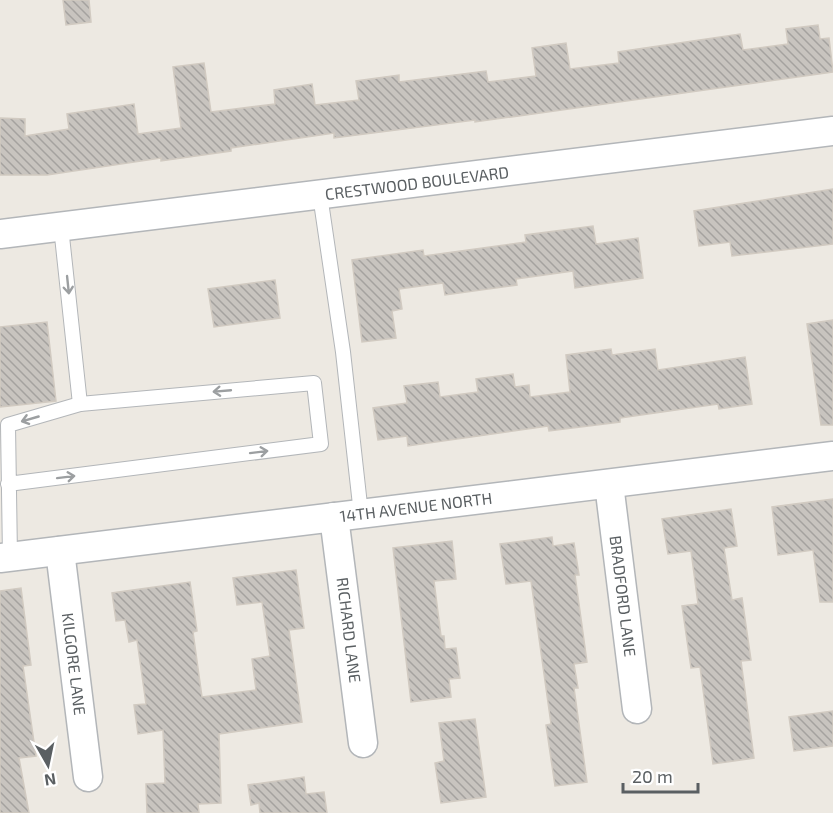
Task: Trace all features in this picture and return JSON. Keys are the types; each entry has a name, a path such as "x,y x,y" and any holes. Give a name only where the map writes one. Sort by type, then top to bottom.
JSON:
{"street":[{"name":"CRESTWOOD BOULEVARD","path":"0,234 833,131"},
{"name":"14TH AVENUE NORTH","path":"5,558 833,456"},
{"name":"BRADFORD LANE","path":"609,484 637,709"},
{"name":"RICHARD LANE","path":"348,516 363,743"},
{"name":"KILGORE LANE","path":"60,551 88,777"}],"lane":[{"path":"320,195 343,352 348,516"},
{"path":"61,227 80,404"},
{"path":"5,558 8,425 80,404 314,383 321,444 8,484"}],"building":[{"path":"63,0 89,0 91,22 66,25"},
{"path":"818,25 820,39 829,38 833,72 475,122 475,120 334,138 334,133 161,161 161,158 47,175 0,175 0,118 25,119 25,136 69,129 67,114 134,104 138,134 181,128 173,67 204,63 211,112 275,104 274,90 312,84 315,105 359,100 356,81 399,75 399,82 486,71 488,82 536,76 532,48 566,43 570,69 619,63 618,52 740,34 743,50 788,44 786,29"},
{"path":"833,189 833,244 732,256 730,242 699,246 694,211"},
{"path":"593,226 596,244 638,238 643,278 575,288 573,271 516,279 517,285 445,295 443,283 399,289 402,309 392,311 396,338 362,342 352,260 423,250 424,256 526,242 525,235"},
{"path":"275,280 280,318 214,327 208,289"},
{"path":"833,320 833,425 821,425 807,324"},
{"path":"47,322 56,401 0,407 0,327"},
{"path":"611,349 612,355 655,349 658,370 745,357 752,404 719,409 718,404 620,418 620,422 549,431 548,426 408,446 407,436 378,440 373,408 407,403 404,386 438,382 440,397 478,392 476,379 513,374 515,387 529,385 530,397 570,392 566,355"},
{"path":"833,499 833,602 820,602 813,550 778,555 772,507"},
{"path":"731,509 737,546 724,548 732,600 742,598 751,660 741,661 754,758 713,764 700,667 691,668 682,606 698,604 691,551 668,554 662,519"},
{"path":"552,537 553,546 574,543 579,575 575,575 587,662 574,664 578,688 574,688 587,782 555,786 546,725 551,724 531,581 506,584 500,544"},
{"path":"452,541 456,579 434,581 441,636 444,636 445,649 456,648 460,678 449,679 451,697 411,702 393,548"},
{"path":"296,570 304,628 289,630 302,722 219,734 221,803 198,804 199,813 147,813 146,784 165,783 163,730 138,734 134,705 146,704 137,640 129,642 125,620 116,621 112,593 190,582 197,631 193,632 202,697 256,690 252,659 270,656 262,602 237,605 233,578"},
{"path":"21,588 31,665 23,666 36,756 19,758 29,813 0,813 0,591"},
{"path":"833,711 833,746 794,751 789,717"},
{"path":"475,719 486,797 441,803 435,763 444,761 439,723"},
{"path":"304,777 306,794 324,792 327,813 260,813 259,803 251,805 248,785"}]}
